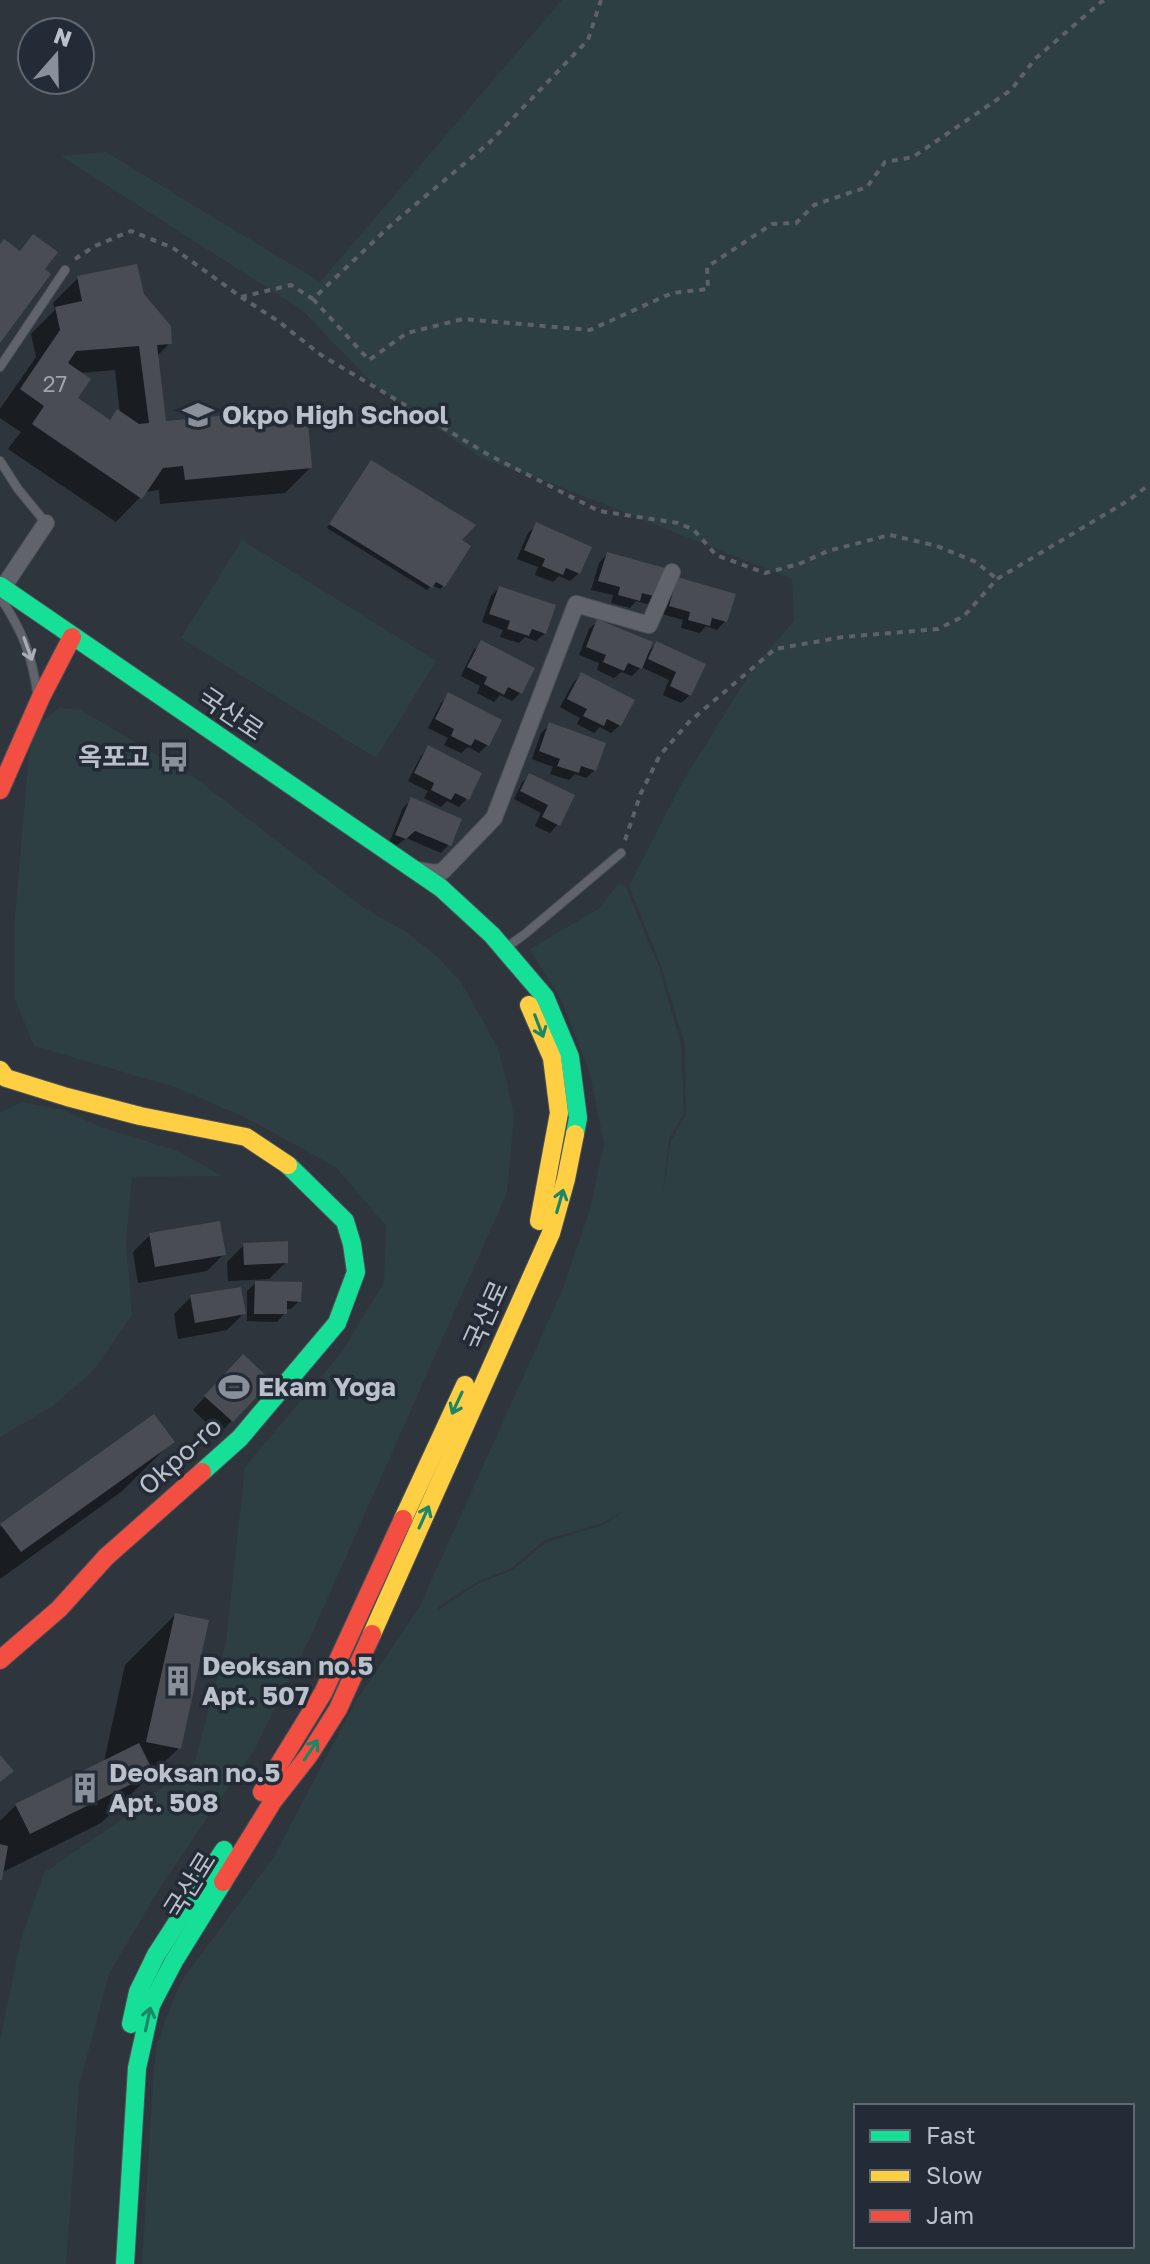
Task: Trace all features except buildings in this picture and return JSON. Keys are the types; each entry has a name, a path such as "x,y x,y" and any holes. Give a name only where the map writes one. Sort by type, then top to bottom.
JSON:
{"street":[{"path":"1,593 46,523"},
{"path":"408,867 428,872 443,871 494,818 576,604 649,625 672,572"},
{"name":"국산로","path":"1,593 428,897 483,944 532,1008 552,1058 559,1113 538,1227 323,1693 156,1955 138,1992 125,2053 111,2264"},
{"path":"0,790 38,703 70,641"},
{"name":"국산로","path":"70,641 441,888 492,935 545,997 570,1057 578,1118 551,1233 338,1709 309,1755 273,1801 174,1961 151,2005 137,2068 125,2264"},
{"path":"443,871 451,897"},
{"name":"Okpo-ro","path":"0,1070 6,1078 67,1097 140,1116 246,1137 290,1166 345,1221 356,1272 337,1323 240,1438 106,1557 59,1609 0,1660"}],"lane":[{"path":"0,367 65,270"},
{"path":"0,461 46,523"},
{"path":"1,593 20,628 34,665 38,703"},
{"path":"504,950 621,853"}],"path":[{"path":"313,299 391,225 489,143 588,40 601,0"},
{"path":"241,297 291,285 313,299 369,360 407,333 463,319 590,330 672,293 708,289 707,267 772,224 796,223 814,205 867,187 885,162 913,157 1011,90 1035,59 1107,0"},
{"path":"65,270 95,246 131,231 173,248 321,355 489,455 599,511 678,523 694,530 716,555 765,573 799,564 828,551 890,535 937,546 976,562 997,579"},
{"path":"621,853 641,793 660,755 689,722 775,649 843,637 938,629 964,616 997,579 1129,500 1150,484"}],"shaded area":[{"path":"562,0 1150,0 1150,2264 142,2264 154,2068 157,2045 169,2010 182,1980 273,1858 356,1701 419,1608 562,1291 590,1209 604,1144 590,1074 563,1003 530,949 600,908 618,884 626,887 659,967 681,1045 684,1114 669,1139 663,1191 671,1140 686,1115 685,1045 661,966 629,886 682,783 753,668 794,621 792,579 481,458 377,388 302,310 61,156 106,152 320,282","holes":["628,1508 603,1525 545,1543 513,1570 479,1583 438,1610 439,1606 479,1581 512,1568 544,1540 603,1523"]},
{"path":"242,540 436,661 376,758 181,638"},
{"path":"59,708 81,710 194,777 364,908 406,932 437,956 461,982 498,1048 514,1117 507,1193 309,1640 256,1747 162,1884 109,1974 79,2086 66,2264 0,2264 0,2041 21,1939 44,1873 122,1819 195,1762 226,1642 245,1467 340,1354 384,1283 386,1226 336,1167 246,1118 175,1087 34,1046 15,999 15,916 29,754 35,727"},
{"path":"22,1102 64,1110 98,1126 178,1151 222,1176 132,1177 126,1242 132,1315 92,1372 50,1408 0,1437 0,1113"}],"traffic: fast":[{"path":"0,586 441,888 492,935 545,997 570,1057 578,1118 575,1134"},
{"path":"202,1472 240,1438 337,1323 356,1272 345,1221 288,1165"},
{"path":"131,2024 138,1992 156,1955 224,1850"},
{"path":"125,2264 137,2068 151,2005 223,1882"}],"traffic: slow":[{"path":"529,1005 552,1058 559,1113 539,1221"},
{"path":"0,1070 6,1078 67,1097 140,1116 246,1137 288,1165"},
{"path":"372,1634 551,1233 575,1134"},
{"path":"403,1519 465,1385"}],"traffic: jam":[{"path":"0,790 41,697 72,637"},
{"path":"0,1660 59,1609 106,1557 202,1472"},
{"path":"262,1792 323,1693 403,1519"},
{"path":"223,1882 273,1801 309,1755 338,1709 372,1634"}],"place":[{"name":"Okpo High School","path":"198,415"},
{"name":"옥포고","path":"174,757"},
{"name":"Ekam Yoga","path":"234,1387"},
{"name":"Deoksan no.5 Apt. 507","path":"178,1681"},
{"name":"Deoksan no.5 Apt. 508","path":"85,1788"}]}
